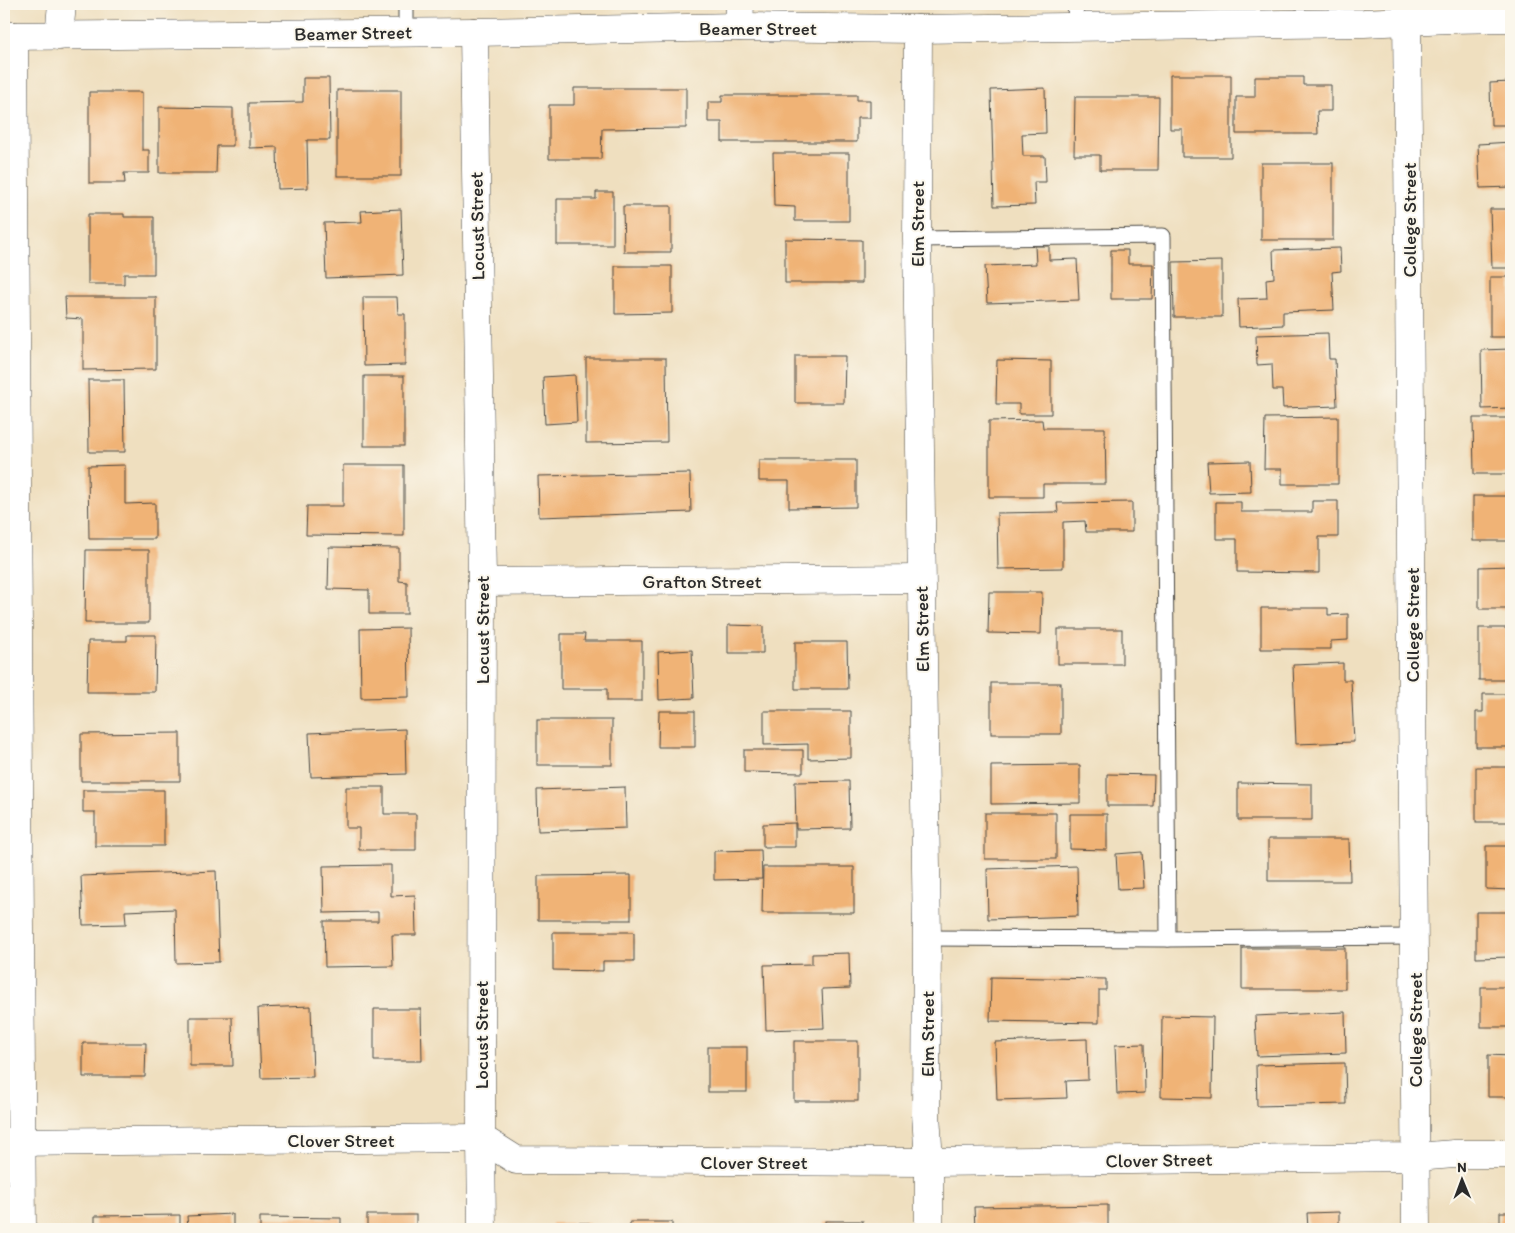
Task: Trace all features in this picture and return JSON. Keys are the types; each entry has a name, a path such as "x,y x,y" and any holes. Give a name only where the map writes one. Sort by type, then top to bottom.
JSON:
{"street":[{"path":"59,36 62,4"},
{"name":"Beamer Street","path":"9,36 474,32 739,15 918,29 1075,15 1364,23 1407,12 1511,18"},
{"name":"College Street","path":"1407,12 1416,1229"},
{"name":"Elm Street","path":"918,29 917,239 927,938 926,1114 929,1162 929,1229"},
{"name":"Locust Street","path":"474,32 482,582 482,1229"},
{"path":"9,36 12,1142 22,1229"},
{"name":"Grafton Street","path":"482,582 921,579"},
{"name":"Clover Street","path":"12,1142 481,1138 516,1160 929,1162 1416,1157 1454,1154 1511,1154"}],"lane":[{"path":"406,4 406,32"},
{"path":"917,239 1163,236 1168,940"},
{"path":"927,938 1168,940 1414,937"}],"building":[{"path":"1170,75 1231,75 1231,157 1182,157 1182,129 1170,129"},
{"path":"1255,77 1303,77 1303,85 1331,85 1331,111 1317,111 1318,134 1236,134 1236,97 1255,97"},
{"path":"303,78 329,78 330,140 307,140 308,188 278,189 277,147 249,148 249,103 303,102"},
{"path":"1511,82 1511,125 1491,125 1490,83"},
{"path":"574,88 686,88 686,128 602,129 601,159 549,159 549,105 574,105"},
{"path":"1045,88 1046,133 1022,134 1023,156 1045,156 1046,182 1034,182 1035,205 994,206 991,90"},
{"path":"337,90 401,90 401,176 337,176"},
{"path":"89,92 142,92 142,150 149,150 149,173 124,173 125,183 89,183"},
{"path":"722,95 857,95 857,100 870,100 870,118 857,118 857,142 722,142 722,122 708,122 708,102 722,102"},
{"path":"1075,97 1159,97 1158,170 1100,170 1100,155 1074,155"},
{"path":"159,107 233,108 233,146 217,146 216,173 159,173"},
{"path":"1511,142 1511,187 1480,188 1478,144"},
{"path":"773,153 849,153 849,221 795,221 795,207 774,206"},
{"path":"1261,163 1333,163 1333,240 1261,240"},
{"path":"596,192 613,192 613,245 557,245 557,199 596,199"},
{"path":"623,206 671,206 671,252 624,252"},
{"path":"401,209 403,275 326,278 324,223 362,222 361,211"},
{"path":"1490,209 1511,209 1511,268 1492,268"},
{"path":"88,214 124,214 124,217 154,217 154,274 124,274 124,284 88,284"},
{"path":"785,239 862,240 862,283 785,283"},
{"path":"1035,246 1049,246 1049,260 1077,259 1079,300 987,303 985,266 1036,264"},
{"path":"1340,248 1341,271 1332,272 1334,310 1283,312 1283,325 1239,327 1238,299 1267,298 1266,279 1274,278 1273,250"},
{"path":"1111,250 1128,250 1128,264 1153,264 1152,299 1111,299"},
{"path":"1222,261 1222,317 1174,317 1173,262"},
{"path":"615,266 672,266 672,313 615,314"},
{"path":"1490,277 1511,277 1511,337 1490,337"},
{"path":"65,297 156,297 156,369 83,370 83,319 66,318"},
{"path":"363,297 397,297 398,314 405,314 405,365 364,366"},
{"path":"1328,333 1329,359 1335,359 1337,406 1283,408 1282,390 1273,390 1272,364 1257,365 1256,335"},
{"path":"1511,349 1511,408 1482,409 1481,350"},
{"path":"795,356 845,356 844,403 795,403"},
{"path":"586,358 666,358 667,442 586,443"},
{"path":"997,360 1051,361 1051,414 1019,414 1019,404 996,404"},
{"path":"575,375 577,422 545,424 543,377"},
{"path":"364,376 404,376 404,446 364,446"},
{"path":"88,380 124,380 125,452 89,452"},
{"path":"1338,417 1338,484 1282,484 1282,469 1264,469 1265,418"},
{"path":"1473,418 1511,418 1511,474 1474,474"},
{"path":"1042,420 1043,428 1105,428 1106,484 1043,484 1043,497 989,497 989,421"},
{"path":"759,460 856,460 856,507 789,508 789,481 759,481"},
{"path":"1250,461 1251,492 1209,493 1207,462"},
{"path":"125,465 125,504 155,503 155,539 89,539 88,466"},
{"path":"343,465 404,465 404,536 306,535 307,506 343,506"},
{"path":"690,473 691,512 539,517 538,476"},
{"path":"1473,496 1511,496 1511,541 1473,541"},
{"path":"1312,501 1338,501 1338,537 1319,537 1319,573 1237,572 1237,539 1216,539 1216,502 1241,502 1241,512 1312,512"},
{"path":"1132,502 1132,532 1086,532 1085,521 1063,522 1063,568 998,569 997,513 1058,512 1057,503"},
{"path":"329,547 399,548 399,581 407,582 407,614 369,614 369,590 328,589"},
{"path":"86,550 149,550 149,623 85,623"},
{"path":"1511,566 1511,609 1479,609 1479,567"},
{"path":"989,592 1042,592 1041,634 988,633"},
{"path":"1261,608 1328,608 1328,615 1348,614 1348,640 1331,641 1331,649 1261,649"},
{"path":"728,625 763,626 763,653 728,653"},
{"path":"408,628 409,697 361,698 360,629"},
{"path":"1479,628 1511,628 1511,680 1479,680"},
{"path":"1058,629 1122,629 1122,664 1058,664"},
{"path":"561,634 585,634 584,641 642,641 642,701 607,701 607,689 561,689"},
{"path":"127,635 156,635 155,692 87,692 88,641 127,641"},
{"path":"795,642 847,642 848,689 795,689"},
{"path":"692,650 694,698 659,700 658,652"},
{"path":"1343,663 1343,680 1351,680 1354,742 1296,744 1293,665"},
{"path":"991,683 1061,683 1061,734 991,734"},
{"path":"1483,694 1511,694 1511,747 1476,747 1476,712 1483,712"},
{"path":"659,711 695,711 695,747 658,747"},
{"path":"764,711 851,711 851,758 808,759 808,744 764,745"},
{"path":"537,720 612,720 612,765 537,765"},
{"path":"405,729 406,774 311,777 309,733"},
{"path":"180,733 180,781 81,781 81,734"},
{"path":"744,750 803,750 803,773 744,772"},
{"path":"1080,765 1080,803 991,804 991,766"},
{"path":"1476,767 1511,767 1511,822 1476,822"},
{"path":"1107,774 1154,775 1153,806 1107,806"},
{"path":"849,781 850,828 796,829 795,782"},
{"path":"1238,783 1312,784 1312,820 1238,820"},
{"path":"346,787 384,787 384,814 416,814 416,850 359,850 359,828 346,828"},
{"path":"625,787 626,828 538,831 537,790"},
{"path":"83,790 164,790 164,846 95,846 95,812 83,812"},
{"path":"985,813 1056,813 1056,859 985,859"},
{"path":"1070,814 1107,814 1107,850 1070,849"},
{"path":"795,823 795,847 763,847 763,824"},
{"path":"1268,839 1349,839 1350,881 1268,881"},
{"path":"1486,846 1511,846 1511,890 1486,889"},
{"path":"761,850 762,879 714,880 714,851"},
{"path":"1142,852 1144,888 1118,889 1116,854"},
{"path":"391,865 391,896 415,895 416,935 392,935 393,966 325,967 324,921 378,921 378,912 324,913 323,866"},
{"path":"1077,866 1078,916 988,919 987,869"},
{"path":"763,867 854,867 854,913 762,913"},
{"path":"216,871 219,962 176,963 175,909 125,911 126,924 83,925 81,876"},
{"path":"631,875 631,920 538,920 538,876"},
{"path":"1476,912 1511,912 1511,957 1476,958"},
{"path":"553,932 634,932 634,961 603,961 603,971 553,970"},
{"path":"1242,948 1345,948 1345,989 1242,989"},
{"path":"849,953 850,988 822,989 824,1028 766,1030 764,965 812,964 812,954"},
{"path":"991,977 1106,979 1106,990 1099,990 1099,1023 990,1021"},
{"path":"1481,987 1511,987 1511,1027 1481,1027"},
{"path":"311,1006 313,1077 261,1078 258,1008"},
{"path":"374,1009 421,1009 422,1061 374,1061"},
{"path":"1345,1012 1346,1053 1257,1056 1255,1016"},
{"path":"1162,1016 1213,1017 1212,1098 1161,1097"},
{"path":"190,1017 232,1017 233,1066 190,1066"},
{"path":"1087,1039 1088,1080 1066,1081 1067,1098 997,1100 995,1042"},
{"path":"794,1041 858,1041 858,1101 794,1101"},
{"path":"83,1043 146,1043 145,1077 83,1077"},
{"path":"1144,1044 1145,1093 1117,1094 1115,1045"},
{"path":"708,1047 747,1047 747,1092 708,1092"},
{"path":"1488,1055 1511,1056 1511,1097 1488,1097"},
{"path":"1345,1063 1346,1104 1257,1106 1256,1065"},
{"path":"1108,1205 1108,1229 975,1229 974,1207"},
{"path":"1339,1212 1339,1229 1308,1229 1307,1213"},
{"path":"1500,1212 1511,1212 1511,1229 1479,1229 1479,1223 1500,1223"},
{"path":"233,1214 233,1229 188,1229 187,1216"},
{"path":"180,1215 180,1229 95,1229 95,1216"},
{"path":"367,1215 416,1215 416,1229 367,1229"},
{"path":"260,1217 341,1218 341,1229 260,1229"},
{"path":"825,1221 863,1221 863,1229 825,1229"},
{"path":"630,1222 672,1222 672,1229 630,1229"},
{"path":"552,1223 589,1223 589,1229 552,1229"}]}
